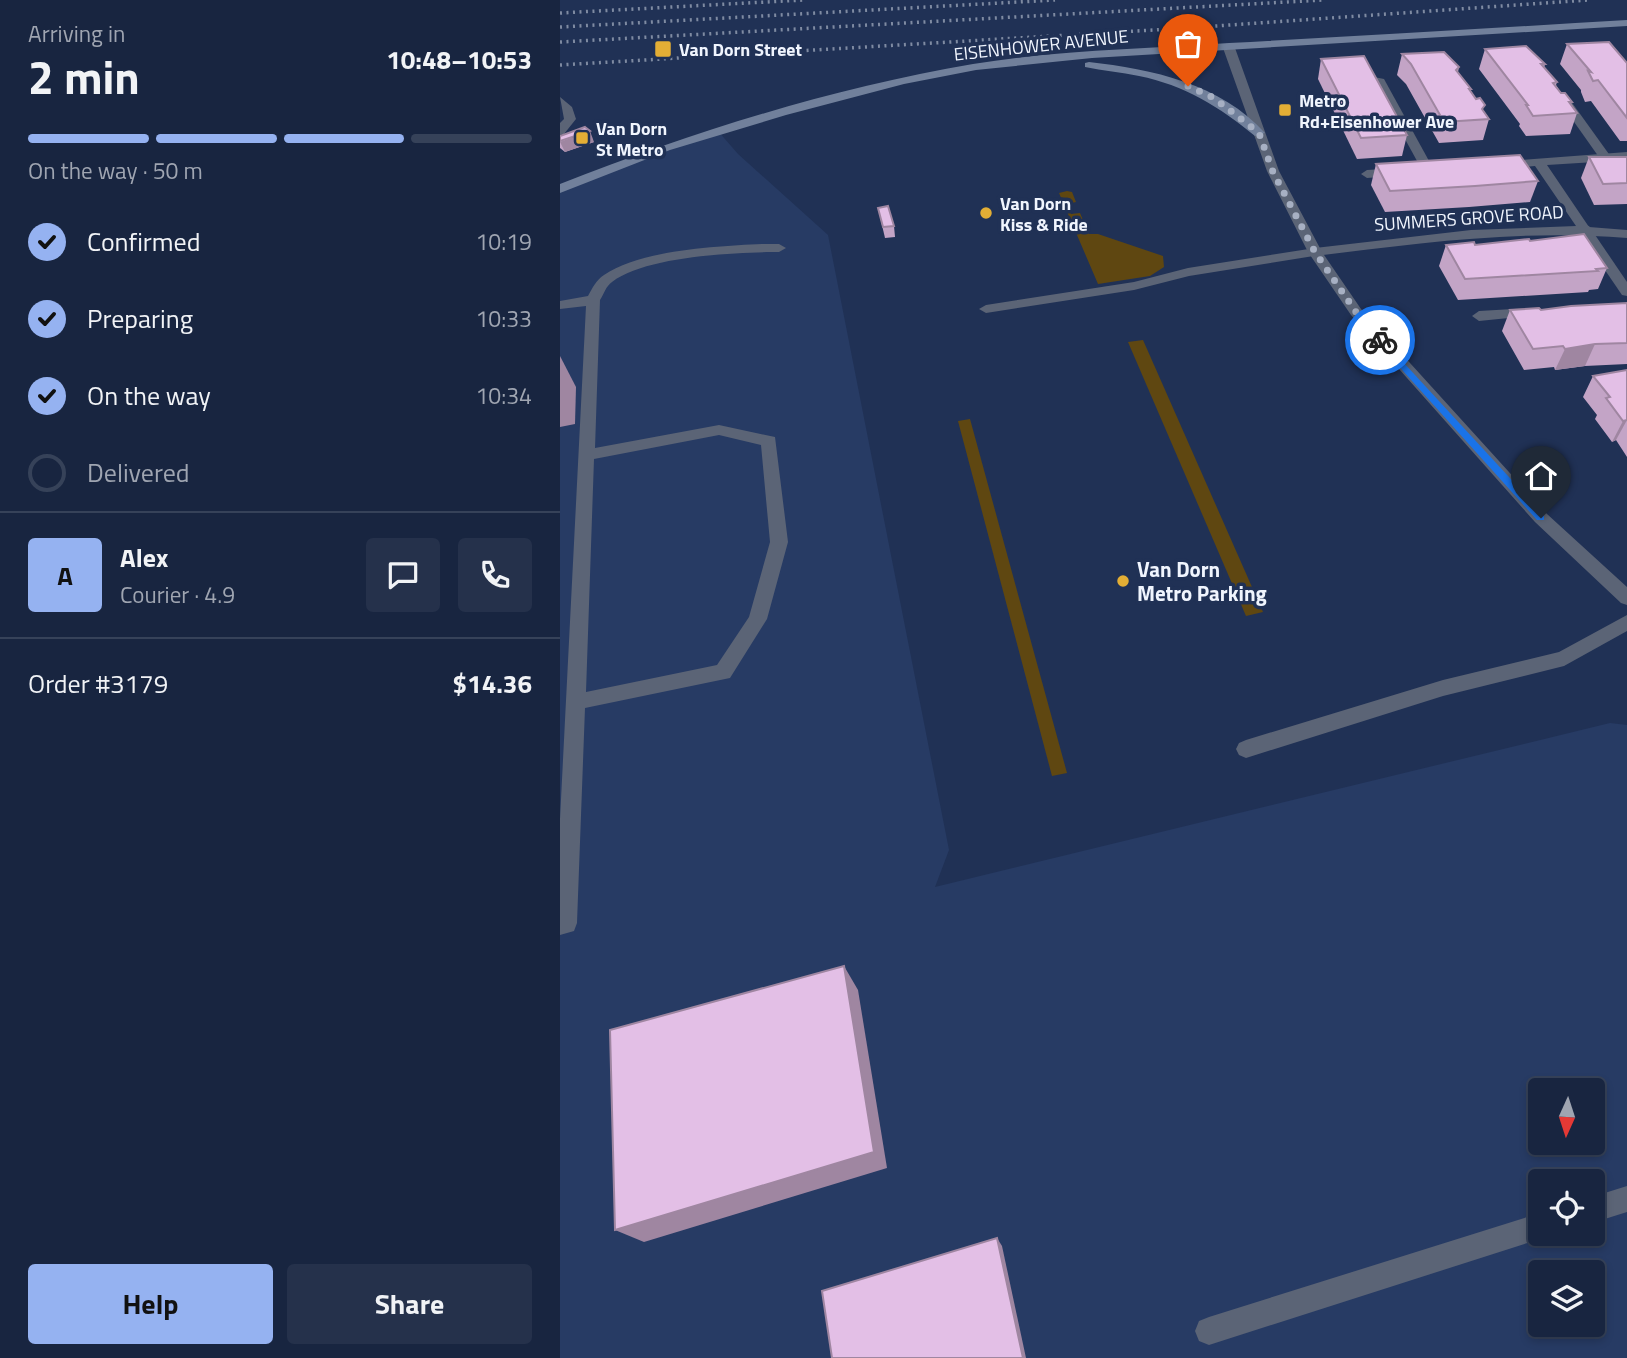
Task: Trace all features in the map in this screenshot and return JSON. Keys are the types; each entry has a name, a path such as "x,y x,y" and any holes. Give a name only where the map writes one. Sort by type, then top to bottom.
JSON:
{"main road":[{"name":"EISENHOWER AVENUE","path":"560,189 666,147 782,112 903,81 1014,62 1627,23"},
{"path":"1014,62 1084,64 1159,76 1214,98 1259,133"}],"street":[{"path":"1229,48 1273,172 1315,252 1356,312 1541,518 1627,598"},
{"path":"1367,174 1435,169 1378,79"},
{"path":"1554,85 1605,157"},
{"path":"560,101 568,110 570,119 560,131"},
{"path":"1483,166 1627,156"},
{"path":"1538,162 1627,292"},
{"name":"SUMMERS GROVE ROAD","path":"986,309 1134,286 1188,272 1409,240 1548,229 1584,229 1627,234"},
{"path":"560,924 566,923 593,300 605,280 634,265 757,247 779,248"},
{"path":"560,306 593,300"},
{"path":"1479,316 1546,311"},
{"path":"577,702 723,672 758,619 779,542 769,441 719,430 588,455"},
{"path":"1246,749 1443,688 1564,658 1627,622"},
{"path":"1605,1206 1627,1199"},
{"path":"1209,1331 1528,1230"}],"shaded area":[{"path":"718,131 738,154 828,235 949,850 935,887 1610,723 1627,725 1627,1358 560,1358 560,189"},
{"path":"1072,192 1076,202 1068,204 1071,214 1080,213 1089,234 1098,234 1163,256 1164,267 1150,276 1098,284 1059,193"},
{"path":"1143,340 1263,612 1246,616 1128,342"},
{"path":"970,419 1067,773 1052,776 958,421"}],"building":[{"path":"1609,42 1627,63 1627,118 1598,80 1593,81 1588,71 1591,72 1567,44"},
{"path":"1526,46 1545,64 1541,64 1557,82 1553,83 1561,93 1565,93 1572,102 1569,102 1577,113 1533,116 1528,105 1485,49"},
{"path":"1444,52 1459,67 1456,70 1476,99 1480,98 1485,105 1482,109 1489,119 1444,122 1411,64 1402,54"},
{"path":"1364,56 1407,135 1361,138 1321,59"},
{"path":"585,127 590,131 560,141 560,136"},
{"path":"1520,155 1538,181 1390,191 1376,164"},
{"path":"1589,157 1627,157 1627,183 1603,184"},
{"path":"888,206 894,226 883,227 878,208"},
{"path":"1584,234 1607,268 1596,269 1598,271 1465,279 1446,245 1530,241"},
{"path":"1627,303 1627,343 1565,349 1563,346 1533,349 1510,310 1541,310"},
{"path":"1627,370 1627,420 1623,421 1606,398 1610,397 1593,376"},
{"path":"844,966 874,1152 615,1230 610,1030"},
{"path":"997,1238 1023,1358 832,1358 822,1291"}],"railway":[{"path":"560,13 803,0"},
{"path":"560,27 1055,0"},
{"path":"560,42 1323,0"},
{"path":"560,65 1187,28 1588,0"}],"way so far":[{"path":"1188,86 1214,98 1259,133 1273,172 1315,252 1356,312 1380,340"}],"place":[{"name":"Van Dorn Street","path":"663,49"},
{"name":"Metro Rd+Eisenhower Ave","path":"1285,110"},
{"name":"Van Dorn St Metro","path":"582,138"},
{"name":"Van Dorn Kiss & Ride","path":"986,213"},
{"name":"Van Dorn Metro Parking","path":"1123,581"}],"route":[{"path":"1380,340 1541,518"}]}
